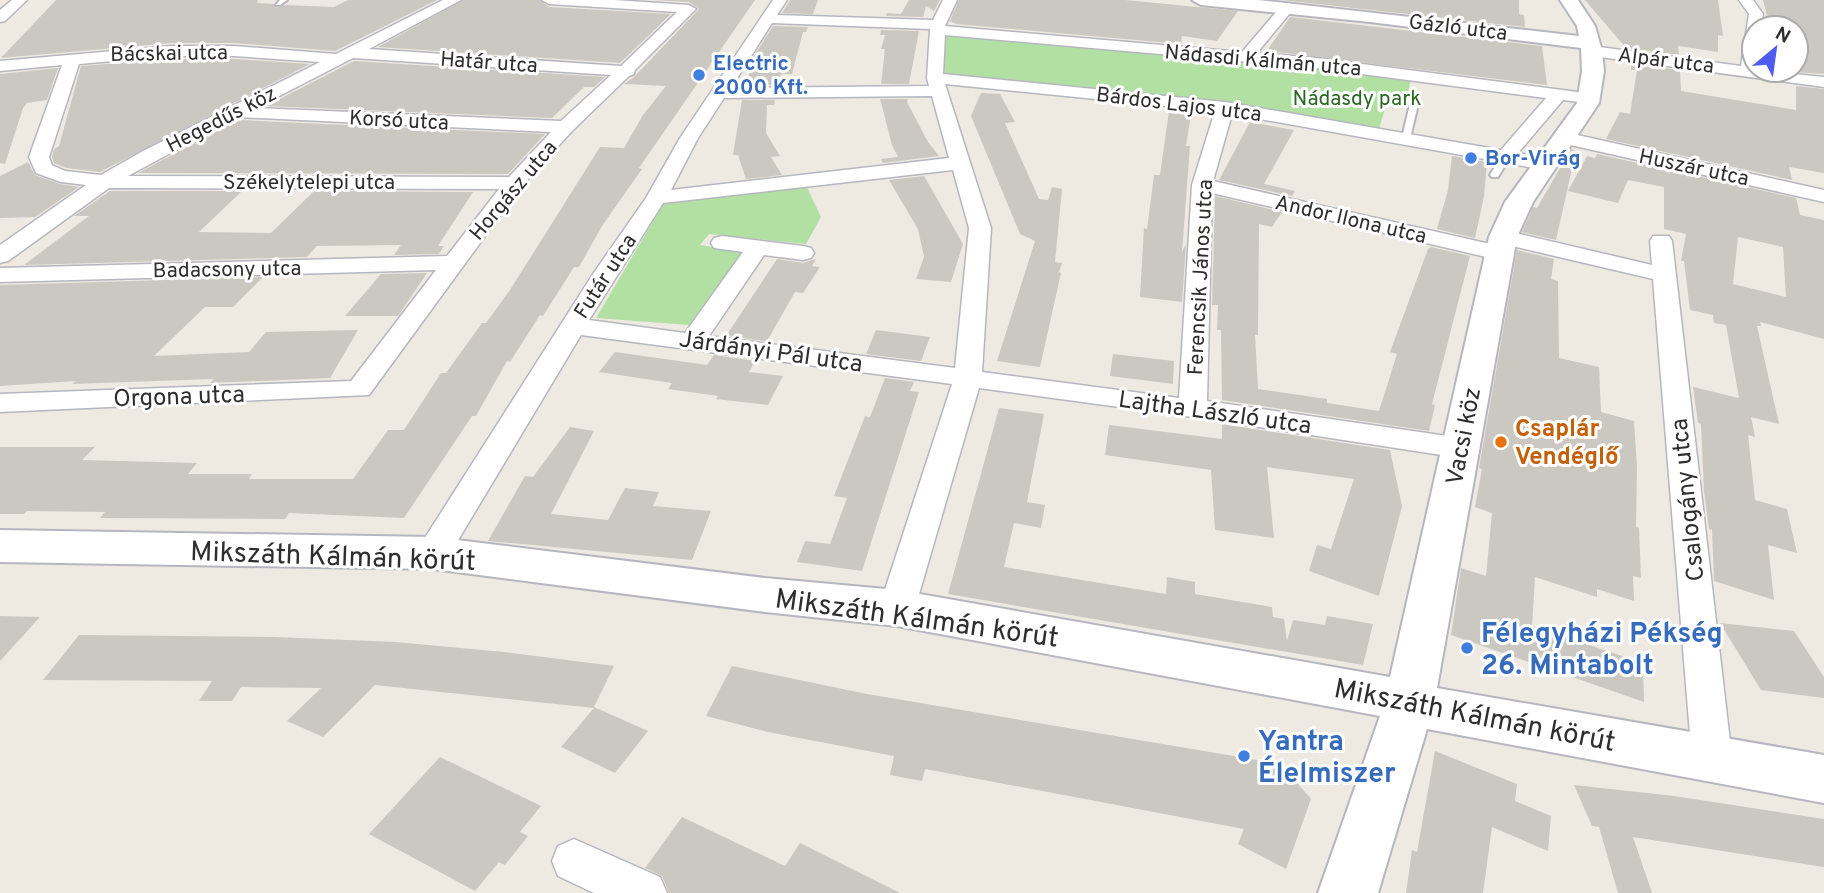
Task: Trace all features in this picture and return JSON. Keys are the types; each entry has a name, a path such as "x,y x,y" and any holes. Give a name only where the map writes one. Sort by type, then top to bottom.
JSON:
{"street":[{"path":"0,18 20,0"},
{"name":"Hegedűs köz","path":"0,256 104,182 232,112 454,0"},
{"name":"Horgász utca","path":"359,389 514,183 566,127 628,71 689,9 549,0"},
{"path":"897,608 968,378 980,228 937,85 937,28 950,0"},
{"name":"Gázló utca","path":"1201,0 1288,7 1591,47"},
{"name":"Vacsi köz","path":"1569,0 1586,26 1591,47 1592,85 1573,97"},
{"path":"1246,57 1288,7"},
{"name":"Nádasdi Kálmán utca","path":"774,9 937,28 1316,63 1573,97"},
{"name":"Futár utca","path":"433,553 573,326 656,198 689,138 774,9"},
{"name":"Alpár utca","path":"1591,47 1740,69"},
{"name":"Bácskai utca","path":"0,65 146,51 345,56"},
{"name":"Határ utca","path":"345,56 628,71"},
{"name":"Székelytelepi utca","path":"73,58 39,157 43,169 49,173 104,182 514,183"},
{"name":"Bárdos Lajos utca","path":"719,93 937,85 1225,107 1506,156 1554,151"},
{"path":"1506,156 1573,97"},
{"name":"Vacsi köz","path":"1348,893 1409,705 1501,245 1519,202 1588,103 1573,97"},
{"name":"Ferencsik János utca","path":"1193,408 1202,185 1225,107"},
{"name":"Korsó utca","path":"232,112 566,127"},
{"name":"Huszár utca","path":"1554,151 1824,196"},
{"path":"656,198 960,163"},
{"name":"Andor Ilona utca","path":"1202,185 1664,275"},
{"name":"Csalogány utca","path":"1661,241 1712,759"},
{"path":"722,243 803,253"},
{"path":"693,340 758,248"},
{"name":"Badacsony utca","path":"0,275 453,263"},
{"name":"Járdányi Pál utca","path":"573,326 968,378"},
{"name":"Lajtha László utca","path":"968,378 1461,448"},
{"name":"Orgona utca","path":"0,403 359,389"},
{"name":"Mikszáth Kálmán körút","path":"0,546 433,553 765,595 897,608 1375,694 1409,705 1824,779"},
{"path":"575,861 644,893"}],"lane":[{"path":"1406,138 1415,100"},
{"path":"1495,175 1506,156"}],"green space":[{"name":"Nádasdy park","path":"941,33 1226,58 1411,78 1408,95 1390,92 1379,129 943,74"},
{"path":"803,179 821,217 806,244 709,234 700,245 743,252 690,325 596,318 668,196"}],"building":[{"path":"56,0 258,0 257,3 274,4 276,8 285,5 334,7 348,0 437,0 335,51 234,43 171,43 1,58"},
{"path":"463,0 540,0 549,7 671,14 620,63 378,47"},
{"path":"653,0 755,0 639,168 642,169 602,226 579,267 574,267 543,316 540,315 510,362 507,361 476,416 472,416 404,518 289,513 285,519 100,518 105,512 27,511 24,514 0,514 0,447 95,447 82,460 197,463 188,474 252,474 249,479 353,479 388,430 404,430 441,373 446,373 482,323 486,323 510,290 600,147 624,148 643,115 666,86 624,84 635,76 699,9 689,2"},
{"path":"790,0 818,0 813,14 782,13"},
{"path":"909,0 940,0 934,11 926,6 923,17 886,16 887,13 901,14"},
{"path":"959,0 1125,0 1238,11 1217,41 1182,36 1181,44 956,24 950,21"},
{"path":"1282,0 1519,0 1519,14 1524,15 1525,27"},
{"path":"1585,0 1718,0 1723,36 1718,35 1718,52 1678,46 1679,55 1626,48"},
{"path":"1763,0 1824,0 1824,74 1810,73 1810,14 1766,14"},
{"path":"1290,17 1542,46 1547,85 1267,51"},
{"path":"773,26 808,27 806,32 803,32 792,74 781,74 778,85 746,85 754,56"},
{"path":"881,30 919,31 909,84 881,84 885,49 881,49 885,35 880,35"},
{"path":"171,59 234,59 310,64 100,172 66,168 54,163 54,149 59,146 81,66"},
{"path":"354,61 605,77 594,87 584,87 552,118 266,106"},
{"path":"1631,64 1680,70 1681,91 1796,110 1796,86 1824,89 1824,173 1789,167 1792,180 1606,139 1620,112 1630,114 1637,70 1631,70"},
{"path":"58,68 47,100 27,103 23,108 5,164 0,163 0,74"},
{"path":"981,93 1000,94 1015,122 1005,123 1039,199 1048,200 1052,187 1062,189 1055,262 1062,263 1061,273 1040,367 997,361 1035,241 1020,234 971,116"},
{"path":"880,99 908,99 907,102 928,142 939,156 883,163 881,159 898,157 892,145"},
{"path":"742,100 775,100 774,105 767,105 766,133 780,156 771,157 782,175 746,179 738,155 733,155"},
{"path":"1169,111 1191,114 1186,146 1190,146 1182,252 1186,244 1182,302 1140,297 1144,228 1147,229 1154,175 1160,175"},
{"path":"238,120 545,134 508,174 138,173"},
{"path":"1250,122 1294,130 1264,184 1295,191 1292,196 1219,180"},
{"path":"1571,149 1576,151 1556,240 1522,232 1533,207 1537,208"},
{"path":"1597,154 1796,198 1800,215 1824,220 1824,339 1760,322 1761,326 1757,326 1779,424 1751,417 1755,437 1748,435 1755,500 1787,509 1797,553 1768,545 1774,600 1714,581 1712,530 1709,529 1704,491 1701,424 1698,423 1693,387 1739,398 1726,325 1714,323 1713,315 1690,310 1684,261 1681,261 1686,234 1664,229 1664,187 1628,180 1618,203 1568,191 1587,156 1595,158","holes":["1738,237 1783,247 1786,297 1733,284"]},
{"path":"1452,156 1487,162 1484,196 1475,238 1437,229 1448,190"},
{"path":"28,162 35,175 60,184 79,187 35,217 0,218 0,176"},
{"path":"924,176 963,244 951,282 916,279 924,257 918,229 889,180"},
{"path":"110,191 242,191 199,232 271,233 314,191 473,192 438,246 444,246 439,254 394,255 401,245 317,246 307,257 24,265 89,216 74,216"},
{"path":"1215,196 1282,212 1272,227 1259,224 1258,335 1255,335 1258,389 1327,399 1327,403 1379,411 1397,354 1390,352 1428,249 1431,247 1470,256 1432,404 1435,405 1429,431 1222,400 1221,330 1217,330 1218,305 1212,305"},
{"path":"1517,250 1554,259 1551,279 1558,281 1559,358 1599,367 1601,412 1634,421 1637,467 1636,527 1639,528 1641,578 1633,576 1634,601 1597,589 1597,597 1535,577 1532,626 1643,663 1644,702 1451,635 1461,568 1486,576 1492,513 1475,507 1482,469 1479,468"},
{"path":"777,259 803,263 816,259 812,266 820,267 803,293 795,292 767,341 726,336"},
{"path":"427,273 398,316 345,316 381,274"},
{"path":"263,277 233,307 205,307 154,356 249,352 266,332 358,330 330,378 210,383 214,379 72,384 76,381 0,386 0,285"},
{"path":"876,330 930,337 921,361 866,354"},
{"path":"615,352 707,365 714,355 755,361 749,372 783,376 768,405 716,399 718,396 668,389 672,383 599,372"},
{"path":"1113,354 1174,361 1173,384 1110,376"},
{"path":"885,378 914,382 910,391 919,392 862,571 797,562 805,541 830,544 847,498 834,496 865,416 870,417"},
{"path":"999,408 1044,414 1027,502 1045,505 1041,528 1014,523 1004,567 1166,594 1167,577 1195,582 1195,594 1272,607 1273,617 1284,619 1287,641 1293,620 1325,625 1327,616 1373,624 1363,665 948,594"},
{"path":"1222,424 1390,450 1402,506 1379,596 1309,571 1317,545 1331,549 1354,479 1267,467 1274,538 1215,530 1211,470 1105,455 1109,425 1222,439"},
{"path":"570,427 594,431 551,514 608,520 625,488 659,492 653,506 711,511 692,560 488,541 525,476 533,477"},
{"path":"0,616 40,617 0,661"},
{"path":"1720,623 1794,631 1824,677 1824,698 1761,690"},
{"path":"79,635 275,637 396,642 614,666 594,707 648,731 615,773 561,747 594,708 375,685 323,737 287,721 321,688 241,687 232,701 199,701 212,681 43,680"},
{"path":"732,666 867,694 1281,764 1311,799 1286,869 1238,844 1244,829 925,769 922,781 890,775 894,756 768,732 706,716"},
{"path":"1435,751 1517,784 1515,801 1551,816 1548,851 1492,827 1483,893 1406,893 1412,850 1417,852"},
{"path":"440,757 541,806 520,832 528,836 505,865 499,862 475,891 369,834"},
{"path":"1574,785 1674,796 1824,819 1824,867 1633,837 1652,893 1618,893 1599,827 1592,826"},
{"path":"682,817 785,866 800,843 900,893 669,893 662,876 645,868"}],"place":[{"name":"Electric 2000 Kft.","path":"699,75"},
{"name":"Bor-Virág","path":"1471,158"},
{"name":"Csaplár Vendéglő","path":"1501,442"},
{"name":"Félegyházi Pékség 26. Mintabolt","path":"1467,648"},
{"name":"Yantra Élelmiszer","path":"1244,756"}]}
